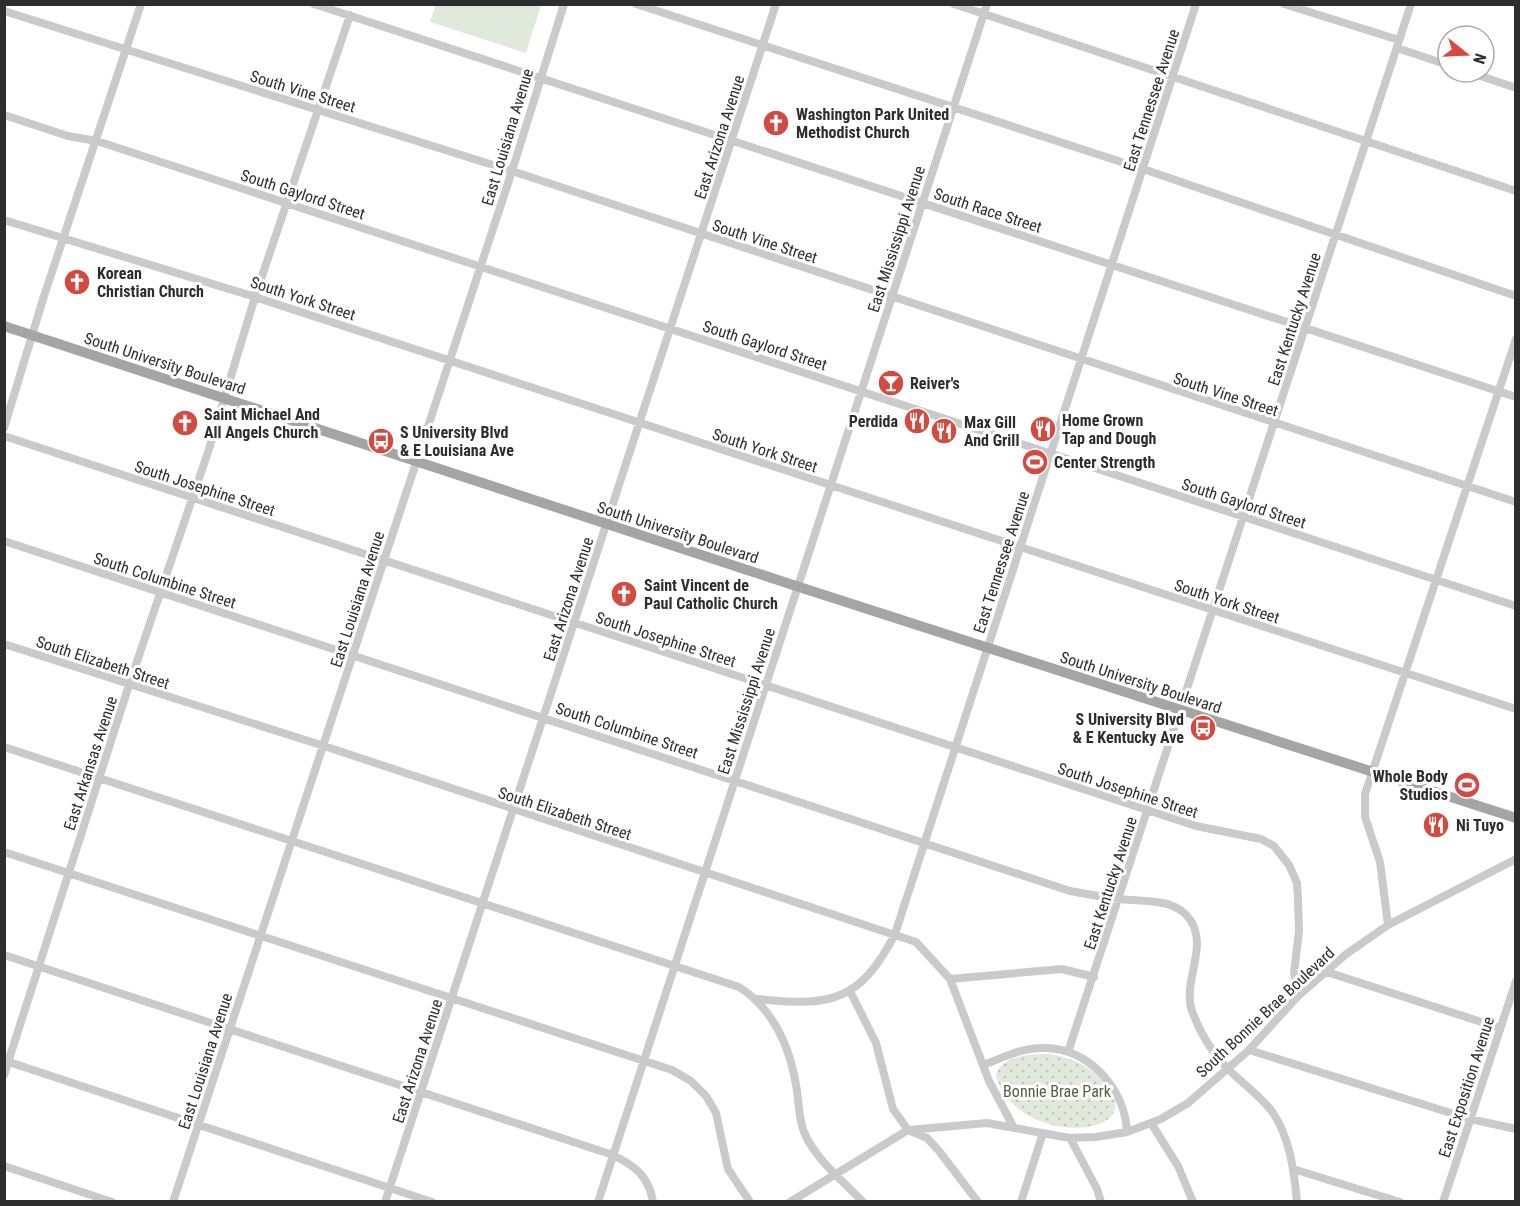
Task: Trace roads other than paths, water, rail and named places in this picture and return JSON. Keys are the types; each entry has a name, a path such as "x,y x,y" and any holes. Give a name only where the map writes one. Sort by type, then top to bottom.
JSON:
{"main road":[{"name":"South University Boulevard","path":"4,326 797,587 1515,818"}],"street":[{"path":"4,428 64,236 141,4"},
{"name":"South Race Street","path":"314,4 1515,398"},
{"name":"East Louisiana Avenue","path":"173,1202 512,171 564,4"},
{"path":"636,4 1143,169 1515,296"},
{"name":"East Arizona Avenue","path":"385,1202 777,4"},
{"path":"954,4 1515,191"},
{"name":"East Mississippi Avenue","path":"598,1202 987,4"},
{"name":"East Tennessee Avenue","path":"758,999 796,1003 821,1001 850,991 861,985 875,968 895,934 1196,4"},
{"path":"1284,4 1398,44 1436,60"},
{"name":"East Kentucky Avenue","path":"1068,1052 1120,899 1411,4"},
{"name":"South Vine Street","path":"4,11 512,171 1081,361 1515,502"},
{"name":"East Arkansas Avenue","path":"4,1075 6,1062 39,967 129,685 193,498 255,297 350,15"},
{"path":"1496,81 1515,88"},
{"name":"South Gaylord Street","path":"4,115 68,136 97,141 1515,606"},
{"name":"South York Street","path":"4,220 64,236 255,297 1515,709"},
{"path":"1388,925 1380,862 1364,812 1365,794 1515,339"},
{"name":"South Josephine Street","path":"4,436 1196,826 1261,839 1274,846 1284,856 1297,883 1299,931 1294,973 1298,996"},
{"name":"South Columbine Street","path":"4,542 735,779 1070,891 1120,899 1156,901 1174,906 1191,921 1197,942 1189,1003 1201,1036 1227,1068 1271,1110 1288,1146 1297,1202"},
{"name":"South Elizabeth Street","path":"4,644 324,746 916,942 950,980 997,1099 1013,1126"},
{"path":"4,747 739,987 758,999 778,1030 790,1057 804,1131 811,1145 863,1202"},
{"path":"4,852 672,1070 691,1081 706,1095 716,1113 728,1169 740,1191 750,1202"},
{"name":"South Bonnie Brae Boulevard","path":"790,1202 908,1130 987,1123 1070,1138 1127,1132 1151,1123 1188,1103 1249,1050 1298,996 1388,925 1515,859"},
{"path":"4,955 613,1155 644,1174 651,1190 652,1202"},
{"path":"950,980 1062,969 1094,977"},
{"path":"1327,972 1500,1028"},
{"name":"East Exposition Avenue","path":"1443,1202 1515,981"},
{"path":"850,991 876,1043 893,1109 908,1130 927,1138 950,1163 978,1202"},
{"path":"984,1065 1031,1049 1047,1048 1068,1052 1089,1063 1112,1084 1124,1106 1127,1132"},
{"path":"1249,1050 1470,1119 1515,1129"},
{"path":"6,1062 432,1202"},
{"path":"1151,1123 1178,1166 1193,1202"},
{"path":"1021,1202 1044,1133"},
{"path":"1070,1138 1097,1189 1101,1202"},
{"path":"4,1166 112,1202"},
{"path":"1293,1168 1400,1202"}],"place":[{"name":"Washington Park United Methodist Church","path":"776,123"},
{"name":"Korean Christian Church","path":"77,282"},
{"name":"Reiver's","path":"891,383"},
{"name":"Perdida","path":"917,421"},
{"name":"Saint Michael And All Angels Church","path":"185,423"},
{"name":"Home Grown Tap and Dough","path":"1043,429"},
{"name":"Max Gill And Grill","path":"944,431"},
{"name":"S University Blvd & E Louisiana Ave","path":"381,441"},
{"name":"Center Strength","path":"1035,462"},
{"name":"Saint Vincent de Paul Catholic Church","path":"624,594"},
{"name":"S University Blvd & E Kentucky Ave","path":"1203,728"},
{"name":"Whole Body Studios","path":"1467,785"},
{"name":"Ni Tuyo","path":"1436,825"}],"park label":[{"name":"Bonnie Brae Park","path":"1057,1091"}]}
